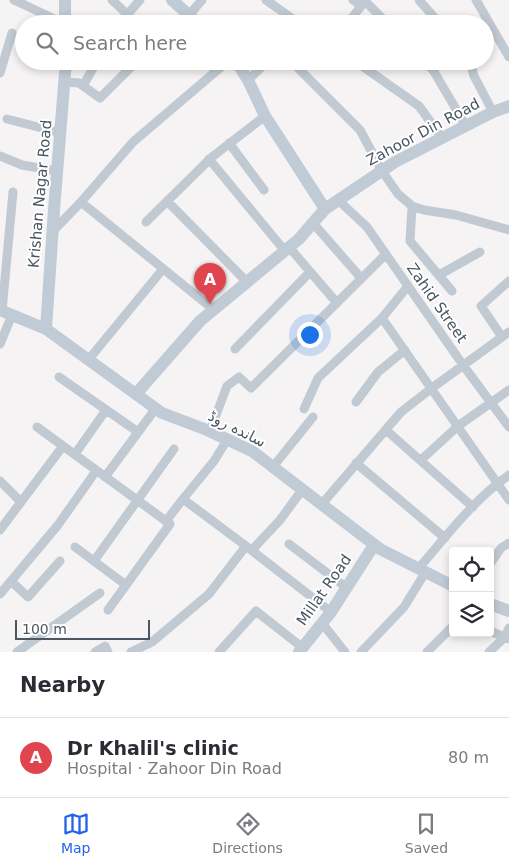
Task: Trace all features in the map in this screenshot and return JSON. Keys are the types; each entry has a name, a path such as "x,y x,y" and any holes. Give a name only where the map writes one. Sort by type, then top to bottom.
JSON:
{"main road":[{"path":"65,0 65,15"},
{"path":"172,0 189,15"},
{"name":"Krishan Nagar Road","path":"46,329 66,70"},
{"path":"242,70 265,116 325,209"},
{"name":"Zahoor Din Road","path":"136,394 200,321 299,239 325,209 395,162 493,112 509,106"},
{"name":"ساندہ روڈ","path":"5,312 46,329 162,413 210,431 252,451 374,545 449,584"},
{"name":"Millat Road","path":"301,650 331,612 374,545"},
{"path":"494,605 509,611"}],"street":[{"path":"14,0 46,15"},
{"path":"112,0 127,14 140,0"},
{"path":"196,15 202,0"},
{"path":"266,0 287,15"},
{"path":"353,0 364,2 378,15"},
{"path":"419,0 432,15"},
{"path":"476,0 483,15"},
{"path":"354,15 364,2"},
{"path":"0,73 12,33"},
{"path":"494,34 509,57"},
{"path":"83,86 92,70"},
{"path":"65,82 80,83 100,98 128,70"},
{"path":"52,231 81,202 133,142 217,70"},
{"path":"248,80 259,70"},
{"path":"300,70 360,130 382,171 398,194 412,206 424,210 456,214 509,230"},
{"path":"368,70 419,106 442,138"},
{"path":"433,70 466,126"},
{"path":"472,70 493,112"},
{"path":"146,222 209,159 265,116"},
{"path":"7,119 61,133"},
{"path":"229,143 264,190"},
{"path":"0,156 22,165 57,171"},
{"path":"209,159 337,303"},
{"path":"0,344 5,312 13,192"},
{"name":"Zahid Street","path":"338,200 367,227 509,427"},
{"path":"167,201 247,282"},
{"path":"81,202 214,310"},
{"path":"412,206 410,241 452,291"},
{"path":"313,223 361,278"},
{"path":"439,275 480,252"},
{"path":"210,431 227,386 239,377 251,388 386,254"},
{"path":"88,359 163,269"},
{"path":"235,349 310,272"},
{"path":"321,505 401,412 506,335 481,306 509,281"},
{"path":"304,409 318,378 382,318 408,286"},
{"path":"382,318 509,500"},
{"path":"356,402 378,372 405,350"},
{"path":"59,377 138,432"},
{"path":"421,460 458,426 509,390"},
{"path":"105,477 156,408"},
{"path":"75,454 106,410"},
{"path":"272,468 313,417"},
{"path":"37,427 170,524 108,610"},
{"path":"386,430 473,507"},
{"path":"166,521 214,462 227,440"},
{"path":"0,530 63,446"},
{"path":"94,561 174,449"},
{"path":"356,463 445,538"},
{"path":"0,594 58,525 96,471"},
{"path":"361,652 404,607 421,571 445,538 473,507 509,475"},
{"path":"0,480 21,502"},
{"path":"131,652 152,642 209,594 249,548 280,520 302,490"},
{"path":"183,499 331,612"},
{"path":"494,558 501,548 509,543"},
{"path":"289,544 347,588"},
{"path":"75,547 126,585"},
{"path":"11,581 28,597 60,561"},
{"path":"17,652 100,593"},
{"path":"220,652 256,611 301,650"},
{"path":"322,623 345,652"},
{"path":"489,652 507,638 509,628"},
{"path":"427,652 449,630"},
{"path":"494,633 507,638"},
{"path":"95,652 105,646 108,652"}],"place":[{"name":"Dr Khalil's clinic","path":"210,304"}]}
